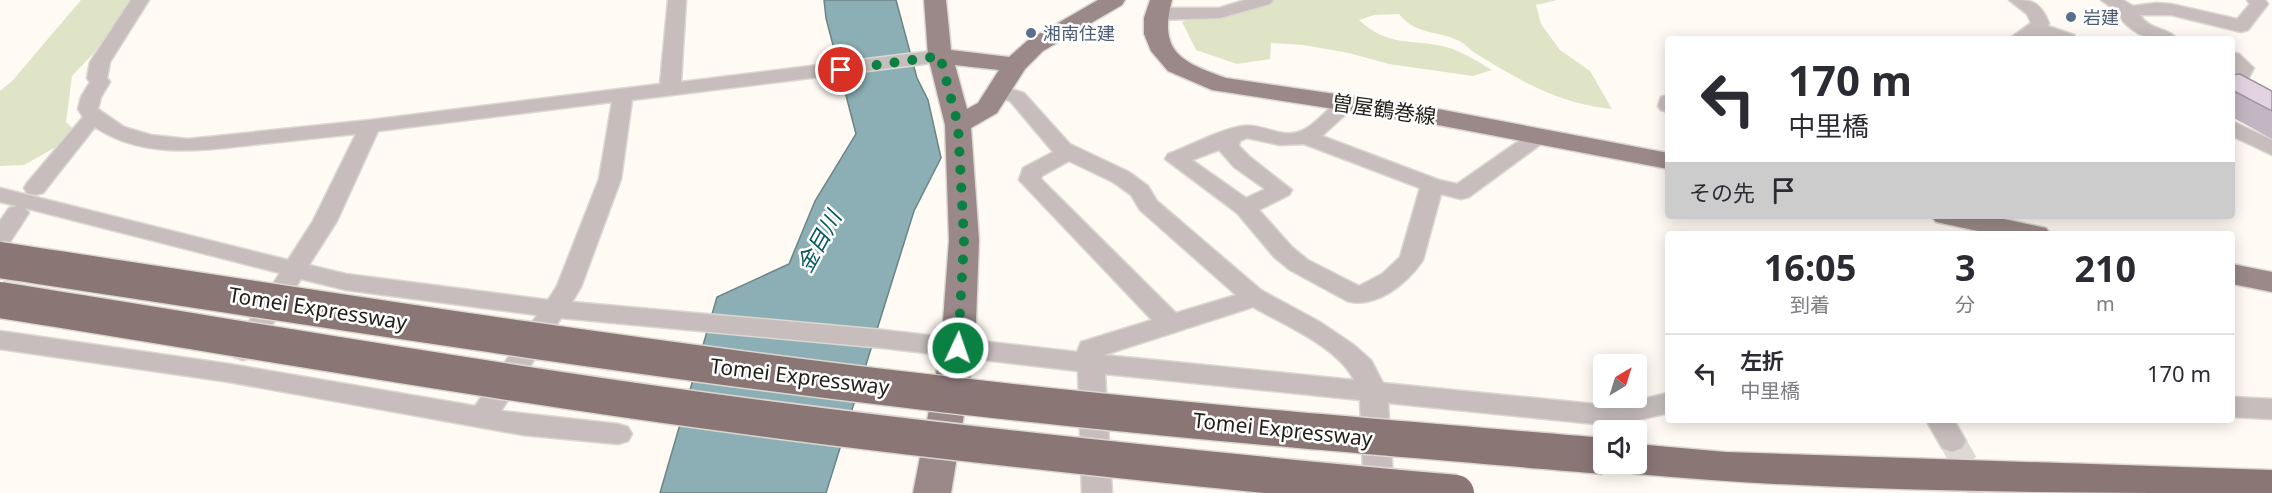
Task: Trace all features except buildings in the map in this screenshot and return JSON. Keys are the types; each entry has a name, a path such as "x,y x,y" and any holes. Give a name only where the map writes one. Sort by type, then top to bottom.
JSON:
{"highway":[{"name":"Tomei Expressway","path":"0,260 585,349 927,392 1350,436 1593,455"},
{"name":"Tomei Expressway","path":"0,300 555,389 913,437 1338,483 1456,493"},
{"path":"1647,460 1725,467 2272,486"}],"main road":[{"path":"932,493 958,348 964,240 954,107 936,57 936,0"},
{"path":"954,107 982,113 1016,65 1035,46 1114,0"},
{"name":"曽屋鶴巻線","path":"1158,7 1156,42 1162,55 1194,76 1221,85 1438,117 1665,160"},
{"path":"936,57 1016,65"},
{"path":"1961,219 2021,231"},
{"path":"2235,275 2272,282"}],"street":[{"path":"140,0 100,62 98,78 100,82 91,97 88,109 103,125 131,136 188,145 370,126 936,57"},
{"path":"670,89 676,0"},
{"path":"1158,7 1220,13 1264,0"},
{"path":"2019,0 2035,11 2040,23 2038,29 2024,36"},
{"path":"2110,0 2131,12 2152,8 2169,9 2241,26 2259,4 2256,0"},
{"path":"2131,12 2130,18 2143,30 2160,36"},
{"path":"2038,29 2058,36"},
{"path":"2235,60 2244,68 2242,73 2235,75"},
{"path":"998,91 1017,97 1062,149 1121,177 1140,191 1148,205 1256,298 1311,328 1346,351 1361,367 1373,390 1379,493"},
{"path":"482,418 569,287 610,179 623,95"},
{"path":"1347,104 1308,138 1293,141 1253,132 1234,135 1229,140 1176,159 1245,208 1283,252 1299,266 1356,295 1373,291 1391,280 1411,260 1432,185"},
{"path":"35,188 86,124 94,118"},
{"path":"229,373 325,221 370,126"},
{"path":"2235,129 2272,149"},
{"path":"1308,138 1432,185 1461,192 1541,136"},
{"path":"1229,140 1228,147 1242,162 1281,190 1245,208"},
{"path":"1069,152 1031,173 1030,180 1171,324"},
{"path":"0,195 346,282 555,309 883,339 1089,363 1595,414 1634,411 1665,404"},
{"path":"0,240 17,213"},
{"path":"1097,493 1090,348 1256,298"},
{"path":"0,340 229,373 523,425 618,434"},
{"path":"2235,407 2272,409"}],"green space":[{"path":"81,0 134,0 93,54 72,76 66,122 79,134 24,165 0,166 0,91 13,80"},
{"path":"1253,0 1557,0 1536,5 1541,24 1560,50 1590,71 1612,109 1574,102 1540,90 1473,52 1461,42 1421,30 1399,14 1374,15 1359,20 1380,35 1401,41 1433,44 1452,49 1492,70 1473,76 1389,64 1349,53 1303,45 1271,43 1270,59 1237,64 1196,50 1182,22 1219,8"}],"water":[{"name":"金目川","path":"824,0 896,0 917,78 928,100 941,158 914,211 826,493 660,493 717,297 789,264 815,201 856,134 826,18"}],"tunnel":[{"path":"1952,441 1982,493"}],"place":[{"name":"岩建","path":"2071,17"},
{"name":"湘南住建","path":"1031,33"}],"route":[{"path":"841,70 940,56 958,125 964,240 958,348"}]}
